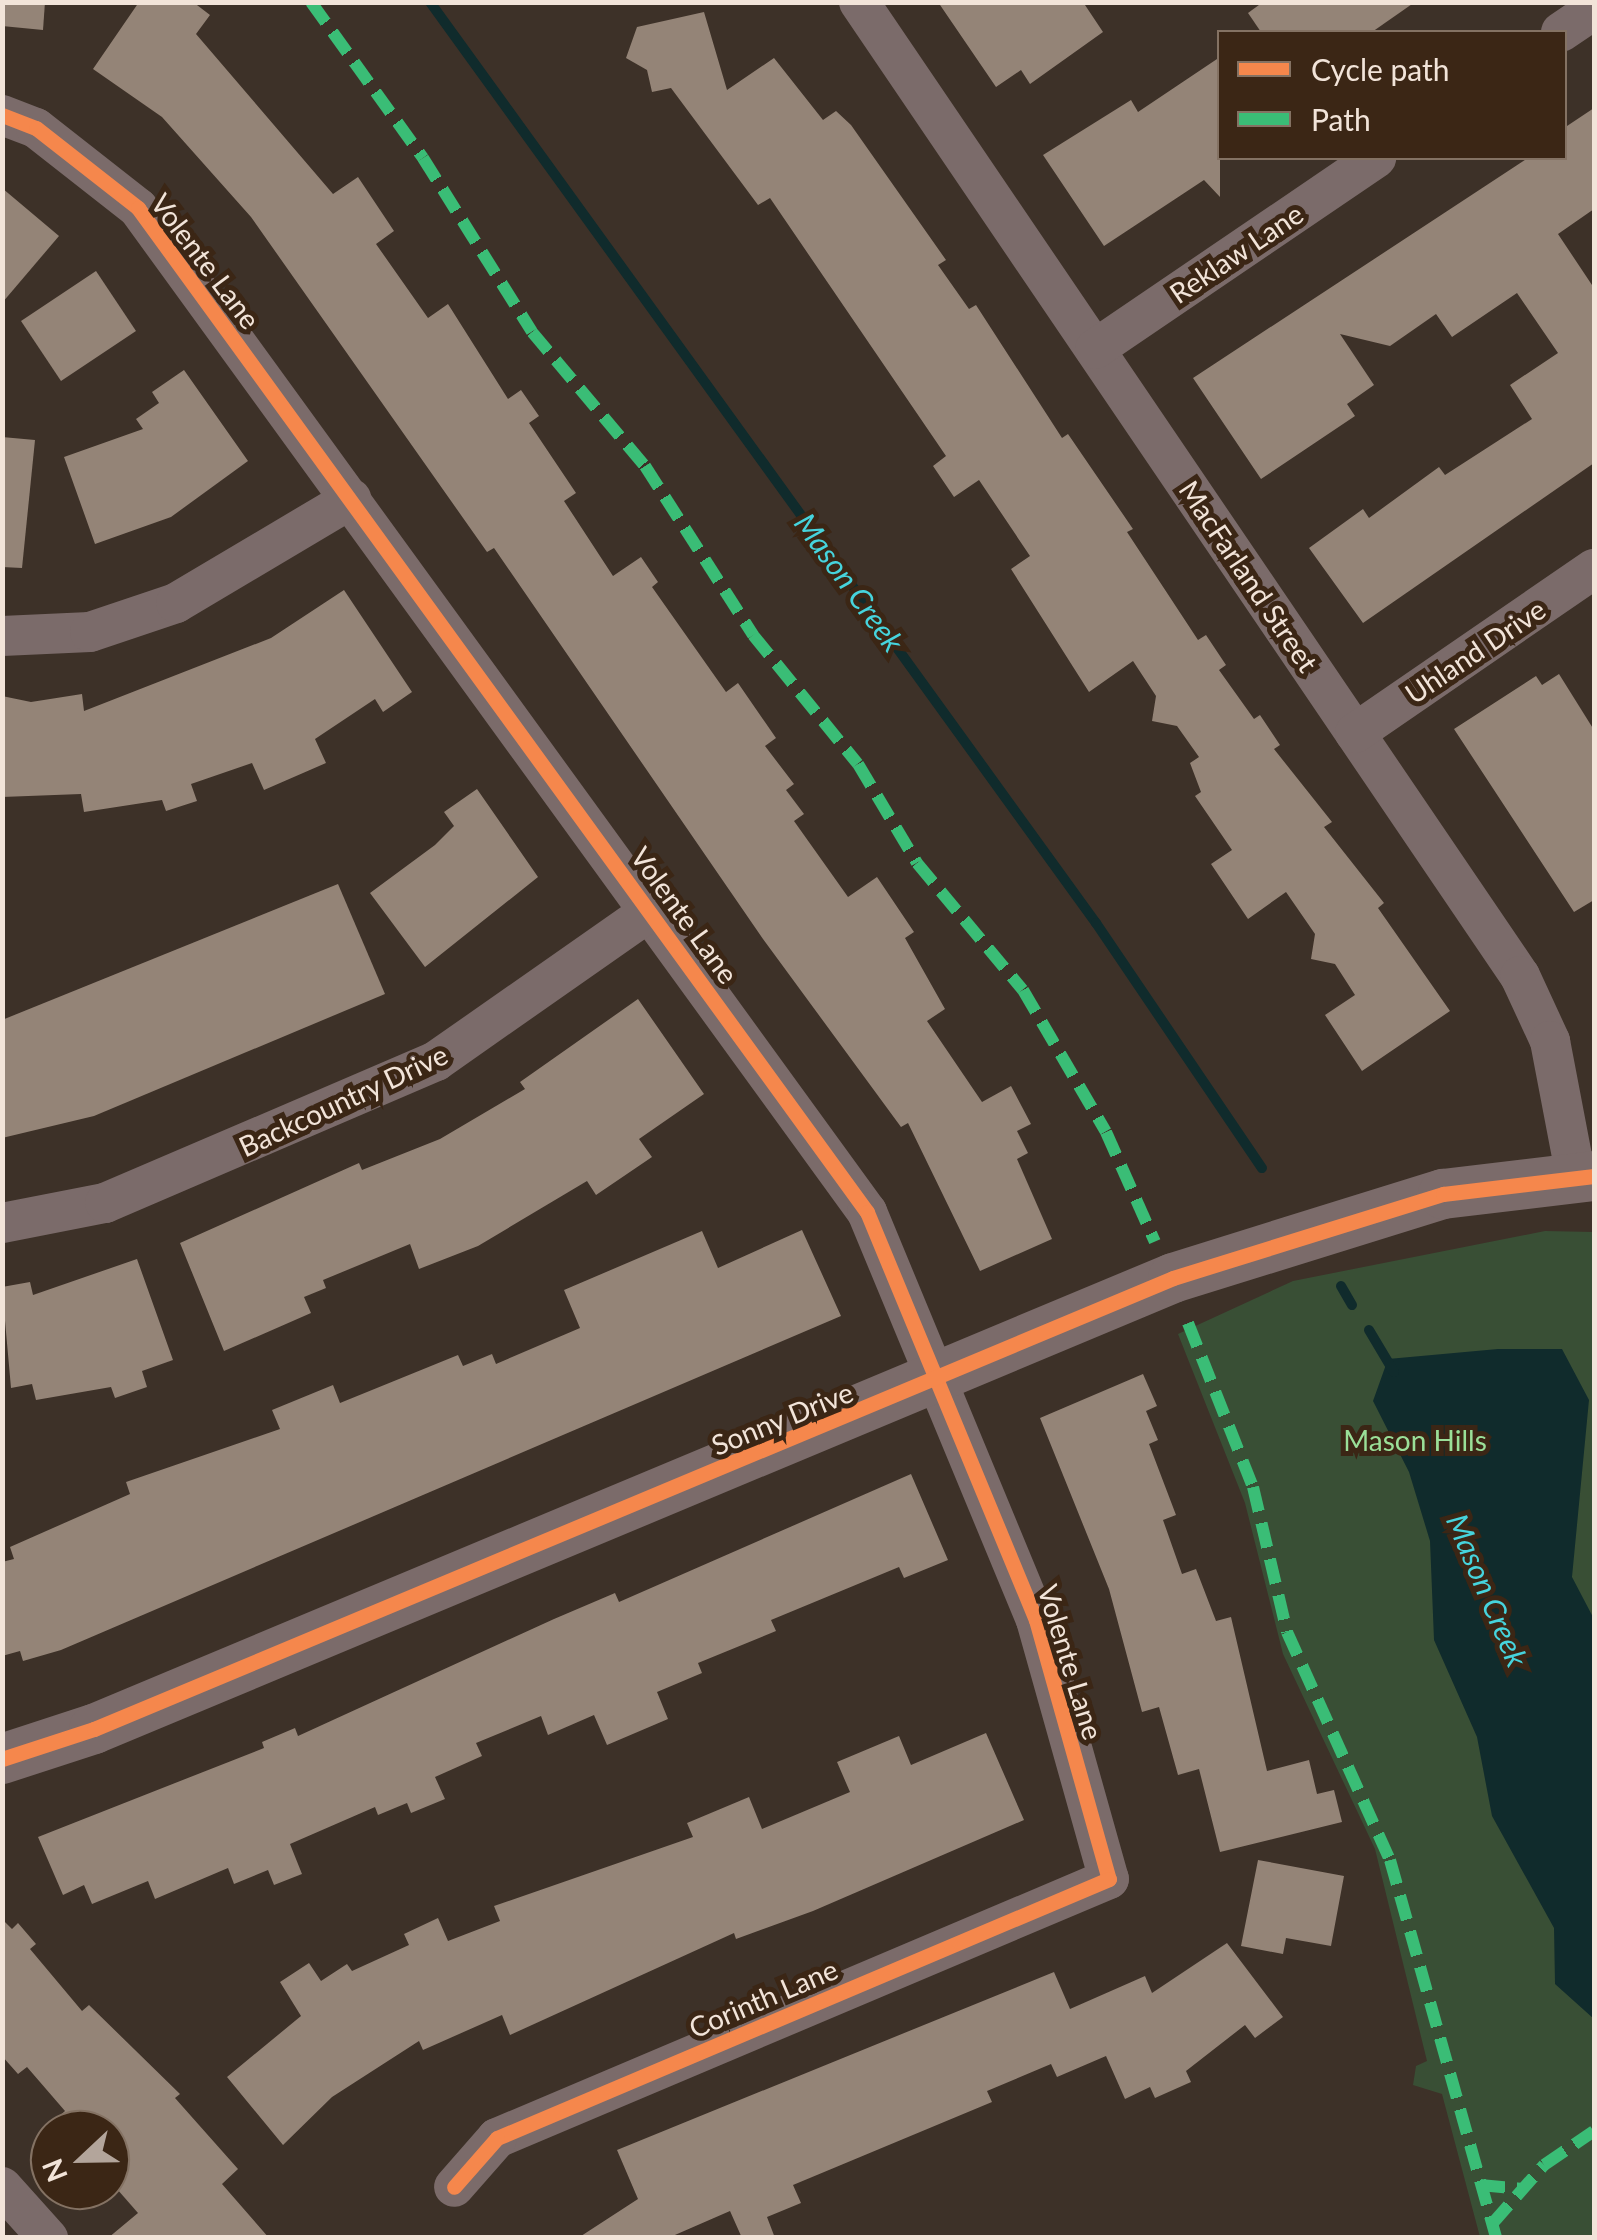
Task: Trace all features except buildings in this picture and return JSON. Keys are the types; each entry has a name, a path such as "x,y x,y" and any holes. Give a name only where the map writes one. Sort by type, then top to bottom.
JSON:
{"street":[{"name":"MacFarland Street","path":"859,2 1520,976 1550,1041 1585,1176"},
{"path":"1563,30 1594,10"},
{"name":"Volente Lane","path":"2,115 36,128 138,208 652,910 867,1212 1036,1620 1109,1880"},
{"name":"Reklaw Lane","path":"1095,348 1373,160"},
{"path":"2,636 90,632 176,603 351,500"},
{"name":"Uhland Drive","path":"1355,733 1594,569"},
{"name":"Backcountry Drive","path":"2,1224 105,1203 436,1061 652,910"},
{"name":"Sonny Drive","path":"2,1759 94,1729 938,1380 1173,1278 1333,1224 1443,1194 1585,1176"},
{"name":"Corinth Lane","path":"454,2187 498,2138 1109,1880"},
{"path":"2,2187 48,2238"}],"green space":[{"name":"Mason Hills","path":"1545,1231 1594,1232 1594,2237 1480,2237 1442,2094 1413,2085 1416,2066 1427,2061 1375,1849 1283,1654 1245,1503 1178,1334 1293,1281"}],"water":[{"path":"1498,1349 1562,1349 1589,1400 1572,1577 1594,1619 1594,2019 1555,1984 1554,1928 1492,1816 1477,1737 1434,1640 1430,1541 1409,1472 1373,1401 1388,1359"}],"waterway":[{"name":"Mason Creek","path":"430,2 1096,923 1262,1168"},
{"name":"Mason Creek","path":"1341,1286 1352,1305"},
{"name":"Mason Creek","path":"1369,1330 1394,1372"}],"marked path":[{"path":"311,2 423,158 532,332 645,466 753,635 858,764 917,863 1023,990 1106,1132 1155,1242"},
{"path":"1188,1323 1253,1487 1287,1632 1390,1860 1496,2238"},
{"path":"1492,2224 1544,2165 1594,2131"},
{"path":"1480,2185 1523,2189"}],"cycle path":[{"path":"2,115 36,128 138,208 867,1212 1036,1620 1109,1879 497,2138 454,2187"},
{"path":"2,1759 94,1729 1173,1278 1443,1194 1594,1176"}]}
